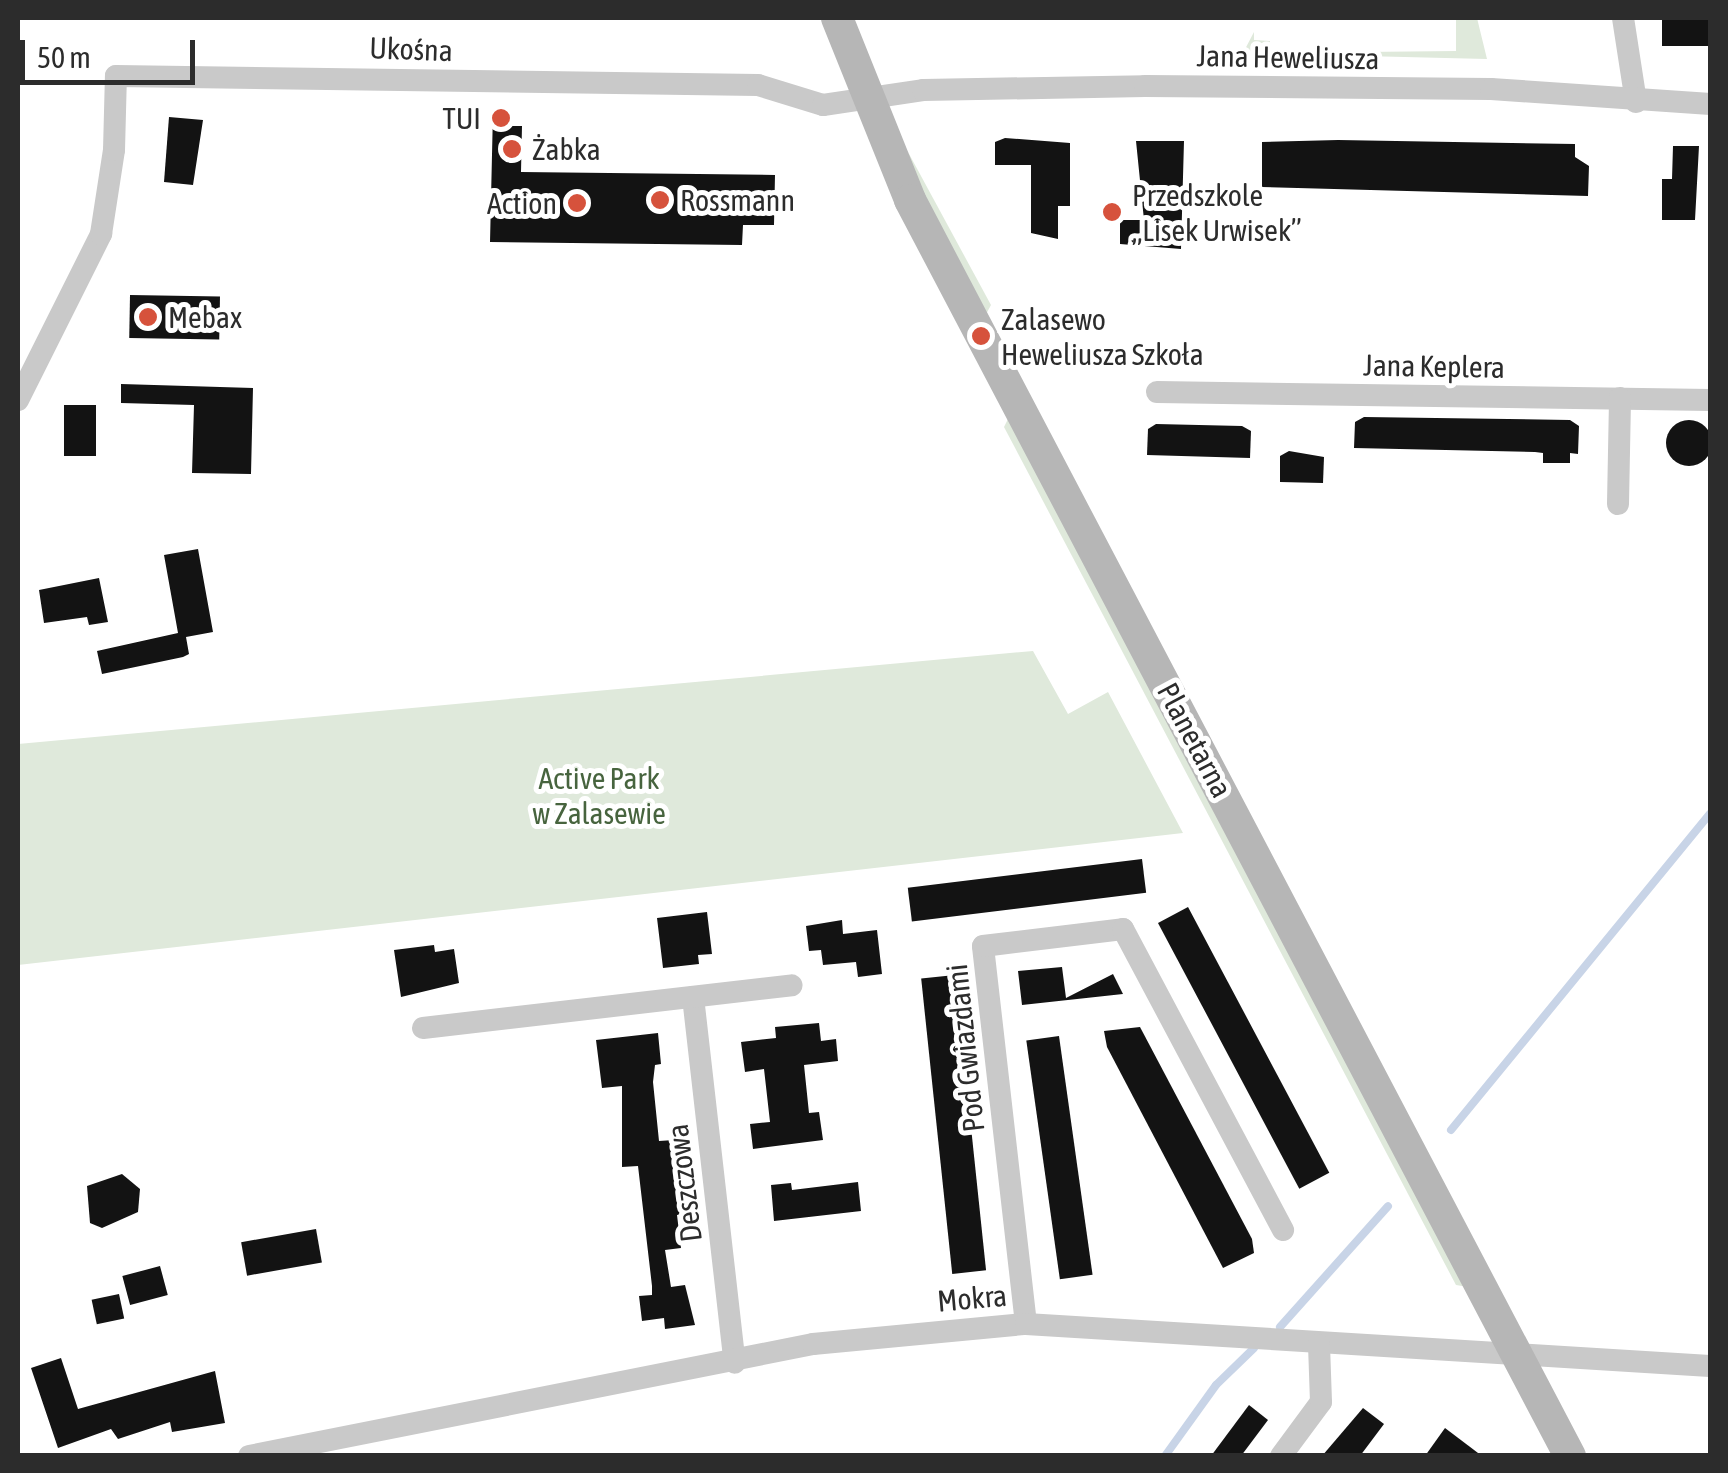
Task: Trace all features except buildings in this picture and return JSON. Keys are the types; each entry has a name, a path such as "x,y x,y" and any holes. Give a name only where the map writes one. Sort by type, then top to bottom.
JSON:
{"street":[{"name":"Planetarna","path":"837,18 864,98 910,200 1570,1456"},
{"path":"1623,18 1636,102"},
{"name":"Ukośna","path":"18,400 101,234 114,150 116,76 758,85 823,106 864,98"},
{"name":"Jana Heweliusza","path":"864,98 1005,87 1252,86 1492,89 1636,102 1710,104"},
{"name":"Jana Keplera","path":"1157,392 1710,400"},
{"path":"1618,504 1620,398"},
{"name":"Pod Gwiazdami","path":"1026,1324 984,946 1123,929 1284,1230"},
{"path":"422,1028 792,985"},
{"name":"Deszczowa","path":"693,997 735,1363"},
{"name":"Mokra","path":"248,1456 849,1339 1026,1324 1318,1345 1710,1366"},
{"path":"1282,1456 1321,1402 1318,1345"}],"green space":[{"path":"1456,18 1477,18 1487,59 1243,53 1254,32 1254,40 1270,41 1270,53 1456,51"},
{"path":"908,152 991,305 985,316 921,194"},
{"path":"1008,419 1468,1287 1456,1285 1004,427"},
{"name":"Active Park w Zalasewie","path":"1033,651 1068,714 1108,692 1183,833 18,965 18,744"}],"waterway":[{"path":"1451,1130 1710,814"},
{"path":"1280,1327 1388,1206"},
{"path":"1165,1456 1216,1385 1254,1348"}],"place":[{"name":"TUI","path":"501,118"},
{"name":"Żabka","path":"512,149"},
{"name":"Rossmann","path":"660,200"},
{"name":"Action","path":"577,203"},
{"name":"Przedszkole „Lisek Urwisek”","path":"1112,212"},
{"name":"Mebax","path":"148,317"},
{"name":"Zalasewo Heweliusza Szkoła","path":"981,336"}]}
